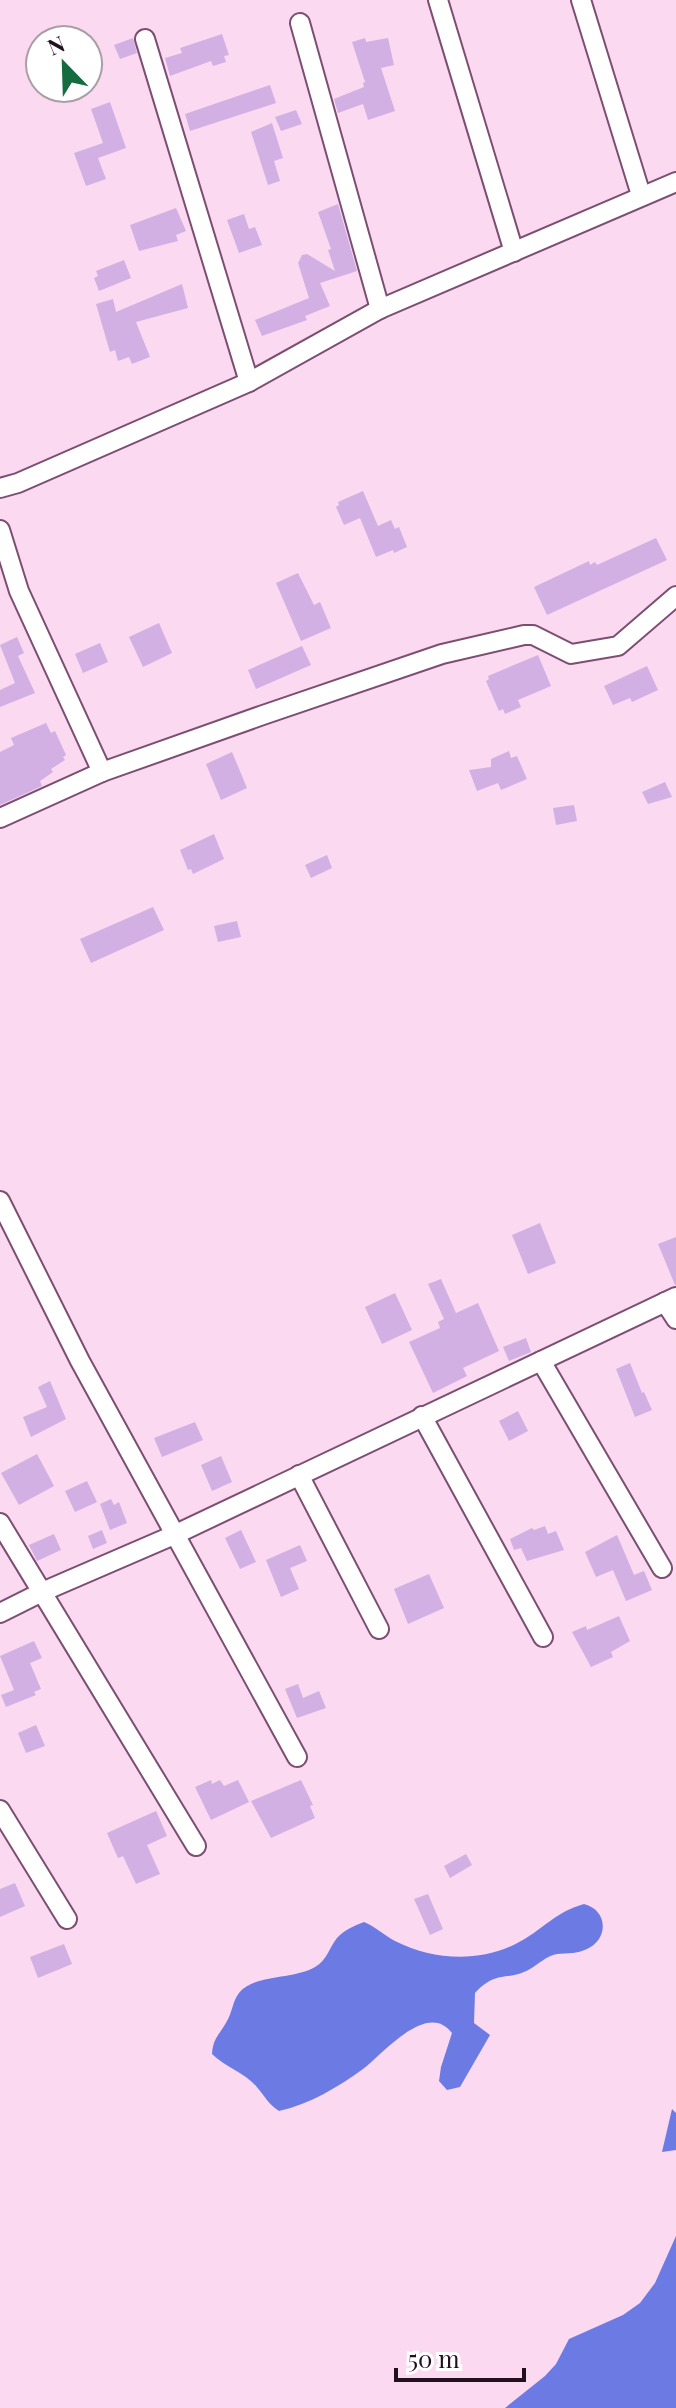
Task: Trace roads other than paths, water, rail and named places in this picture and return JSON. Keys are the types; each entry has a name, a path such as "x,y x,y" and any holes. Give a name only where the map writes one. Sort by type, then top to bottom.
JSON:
{"street":[{"path":"438,0 514,252"},
{"path":"581,0 641,195"},
{"path":"300,23 380,309"},
{"path":"145,39 249,382"},
{"path":"0,488 18,483 249,382 380,309 676,182"},
{"path":"0,530 19,591 102,772"},
{"path":"0,818 102,772 442,654 524,635 533,635 571,654 618,646 676,596"},
{"path":"0,1201 80,1361 297,1757"},
{"path":"0,1613 174,1535 671,1299 676,1319"},
{"path":"541,1361 662,1568"},
{"path":"422,1416 543,1637"},
{"path":"299,1475 379,1629"},
{"path":"0,1523 196,1846"},
{"path":"0,1810 67,1919"}],"water":[{"path":"584,1904 598,1912 603,1925 594,1944 580,1952 549,1956 522,1973 490,1981 475,1993 474,2023 490,2035 460,2087 447,2090 439,2081 452,2033 442,2024 418,2026 334,2088 302,2104 279,2111 251,2081 212,2054 215,2040 229,2018 239,1993 254,1983 315,1967 349,1928 364,1922 395,1941 426,1953 475,1956 506,1948"},
{"path":"672,2109 676,2113 676,2150 662,2152"},
{"path":"676,2236 676,2408 505,2408 545,2376 556,2364 569,2339 623,2315 640,2303 655,2283"}]}
